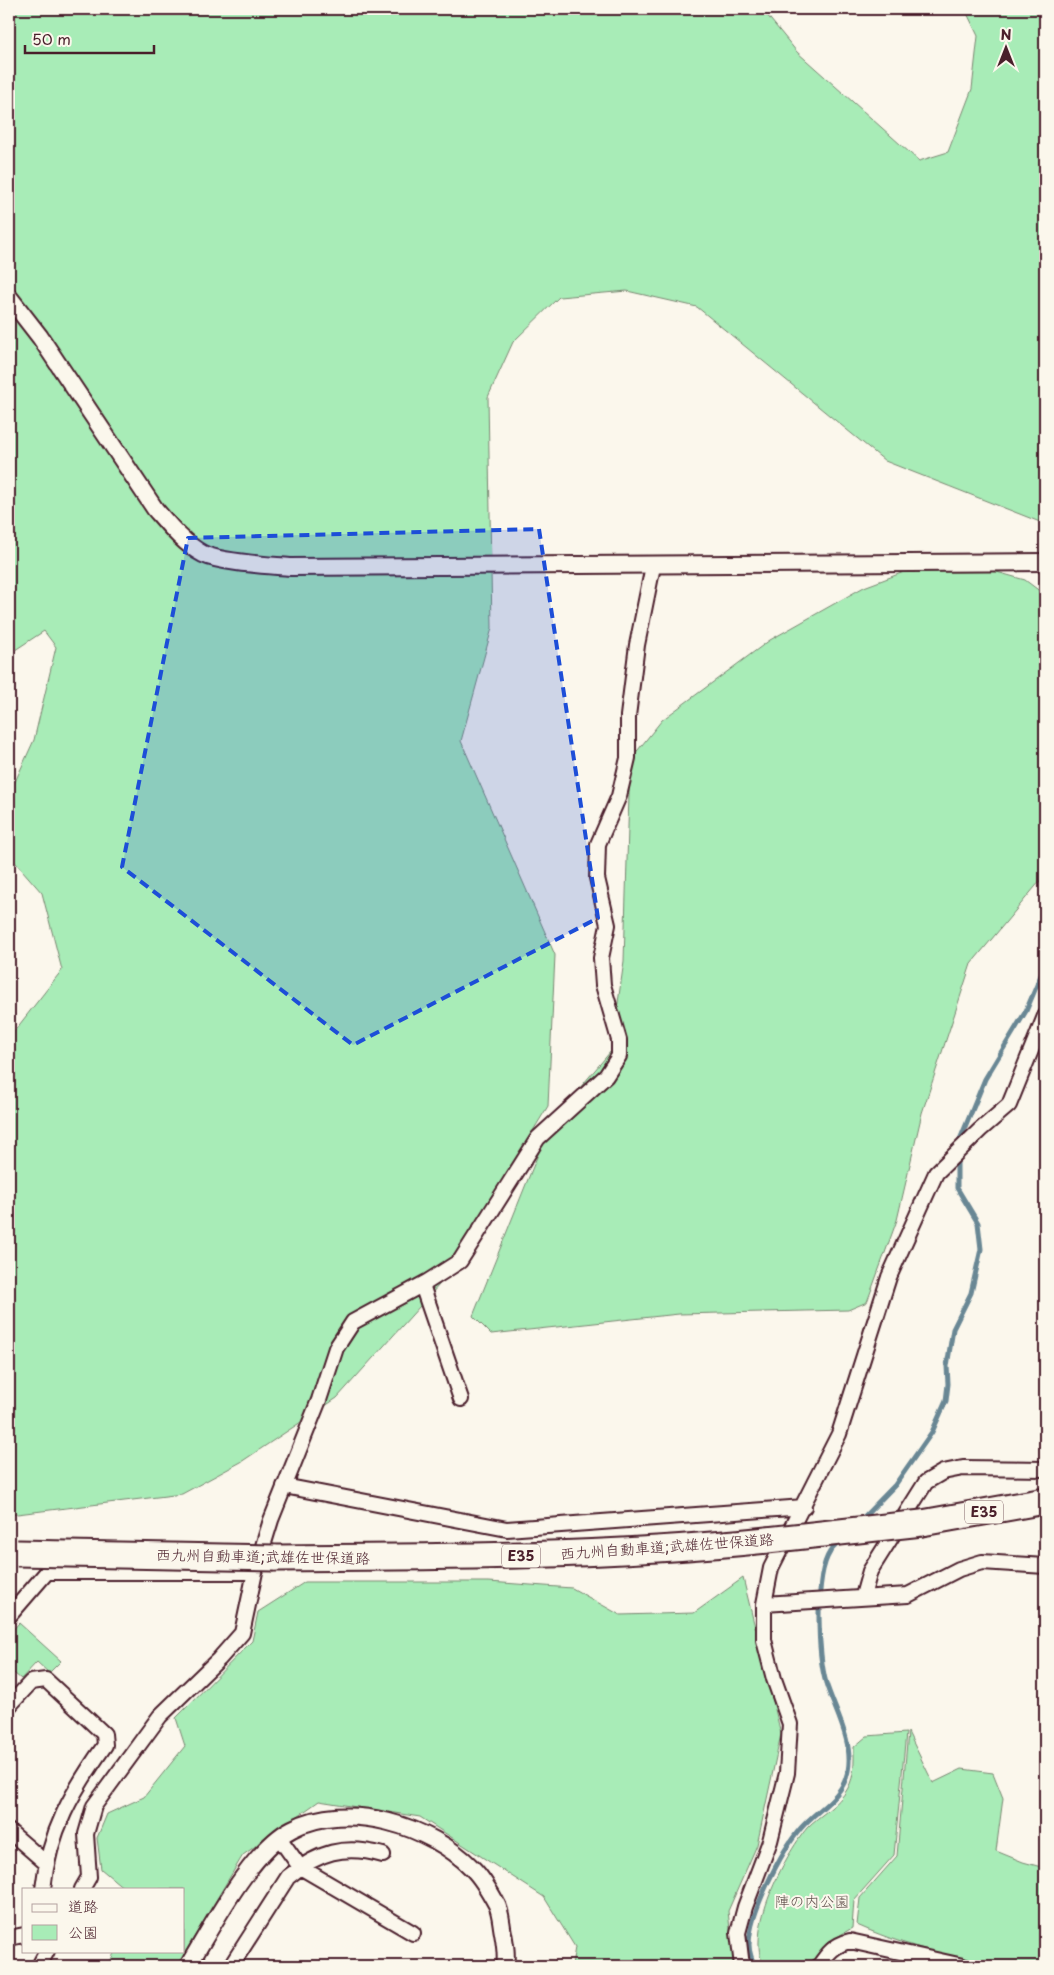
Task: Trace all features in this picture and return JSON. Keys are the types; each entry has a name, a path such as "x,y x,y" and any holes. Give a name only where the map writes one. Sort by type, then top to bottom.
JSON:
{"highway":[{"name":"西九州自動車道;武雄佐世保道路","path":"11,1553 265,1565 650,1550 767,1540 922,1522 1045,1501"}],"street":[{"path":"9,297 40,337 155,509 176,532 203,554 245,563 290,567 1045,562"},
{"path":"83,1888 89,1877 86,1834 94,1806 160,1716 219,1659 242,1633 265,1565 284,1486 319,1400 336,1348 353,1322 422,1285 460,1261 538,1138 606,1076 619,1056 619,1040 602,985 601,958 608,925 596,878 598,844 619,796 628,758 629,708 637,645 653,566"},
{"path":"742,1966 738,1933 745,1907 770,1841 787,1773 790,1724 774,1679 764,1640 764,1604 771,1568 840,1434 889,1277 936,1172 1009,1105 1045,1016"},
{"path":"422,1285 461,1399"},
{"path":"863,1596 870,1571 926,1482 943,1472 963,1468 1045,1469"},
{"path":"284,1486 507,1529 804,1507"},
{"path":"764,1604 812,1602 863,1596 908,1595 959,1569 982,1562 1045,1566"},
{"path":"9,1616 47,1572 265,1565"},
{"path":"9,1706 31,1682 46,1680 104,1734 105,1745 76,1785 64,1810 46,1863 43,1888"},
{"path":"188,1966 233,1893 261,1855 291,1830 329,1816 403,1825 436,1841 473,1869 497,1905 507,1957 505,1966"},
{"path":"9,1831 46,1863"},
{"path":"280,1839 300,1867 413,1933"},
{"path":"231,1966 288,1877 300,1867 314,1858 337,1850 367,1850 383,1855"},
{"path":"9,1938 22,1935"},
{"path":"819,1966 831,1950 840,1944 850,1942 963,1966"},
{"path":"39,1966 47,1952"}],"highlighted area":[{"path":"539,529 598,918 353,1045 122,867 188,538"}],"green space":[{"path":"9,9 762,9 797,52 919,161 948,152 972,89 978,36 965,9 1045,9 1045,524 885,461 697,307 627,291 559,297 513,342 488,397 492,628 461,741 555,955 548,1106 439,1285 337,1398 241,1462 182,1494 9,1515 9,1038 62,970 42,893 9,855 9,795 34,740 56,647 44,631 9,654"},
{"path":"958,561 1025,580 1045,595 1045,875 971,964 922,1113 897,1220 867,1302 848,1310 679,1314 491,1334 473,1316 551,1122 611,1051 624,961 630,760 662,720 770,640 864,587 912,569"},
{"path":"743,1578 781,1734 757,1845 728,1911 734,1965 643,1966 635,1961 633,1966 572,1966 575,1947 544,1897 420,1817 319,1801 243,1855 177,1966 108,1966 115,1952 185,1952 185,1888 124,1888 101,1869 97,1838 107,1814 144,1797 185,1746 176,1718 252,1641 258,1612 305,1582 489,1582 572,1588 620,1615 694,1613"},
{"path":"19,1623 61,1661 49,1673 37,1662 21,1679 9,1669 9,1634"},
{"path":"908,1732 933,1783 962,1769 993,1773 1003,1798 996,1851 1023,1862 1045,1868 1045,1966 998,1963 950,1955 902,1942 857,1925 860,1898 897,1856"},
{"name":"陣の内公園","path":"906,1733 894,1855 854,1900 852,1928 827,1943 813,1966 764,1966 759,1951 759,1934 763,1915 778,1875 807,1828 844,1795 853,1773 854,1747 867,1736"}],"waterway":[{"path":"957,1147 985,1079 1026,1011 1045,966"},
{"path":"860,1521 895,1485 932,1432 946,1401 948,1384 947,1366 953,1329 971,1293 981,1249 978,1223 957,1188 957,1155"},
{"path":"755,1966 749,1947 750,1932 760,1900 793,1838 807,1821 841,1789 848,1771 849,1760 846,1737 823,1671 819,1616 825,1563 832,1549 840,1541"}]}
